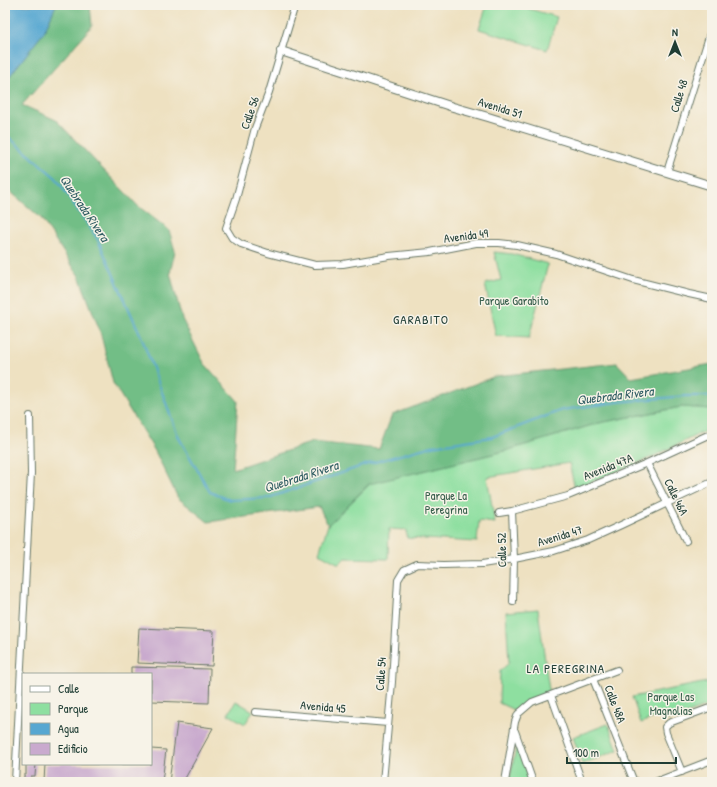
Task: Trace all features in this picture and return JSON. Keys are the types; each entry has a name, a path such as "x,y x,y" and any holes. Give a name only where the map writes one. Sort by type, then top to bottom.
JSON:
{"street":[{"name":"Calle 56","path":"226,228 236,198 255,128 269,92 295,5"},
{"name":"Calle 48","path":"667,172 712,27"},
{"name":"Avenida 51","path":"281,51 454,107 712,186"},
{"name":"Avenida 49","path":"226,228 232,238 242,244 316,265 343,264 476,244 499,243 517,245 556,254 633,280 712,299"},
{"path":"15,782 31,473 30,416"},
{"name":"Avenida 47A","path":"512,511 568,496 647,463 708,435"},
{"name":"Calle 46A","path":"647,463 686,541"},
{"name":"Avenida 47","path":"404,570 417,564 482,564 514,560 554,551 588,540 712,482"},
{"path":"499,513 512,511"},
{"name":"Calle 52","path":"512,511 514,560 513,602"},
{"name":"Calle 54","path":"384,782 398,580 404,570"},
{"path":"505,782 515,722 518,714 532,702 617,670"},
{"name":"Calle 48A","path":"593,679 634,782"},
{"path":"551,695 582,782"},
{"path":"682,772 665,727 669,723 712,707"},
{"name":"Avenida 45","path":"255,712 388,723"},
{"path":"515,729 533,782"},
{"path":"655,782 712,760"}],"green space":[{"path":"56,5 90,5 92,26 22,105 56,120 138,206 169,230 175,251 170,273 182,319 204,363 238,401 233,469 313,442 379,449 392,415 496,376 617,363 631,378 712,364 712,409 681,407 599,423 505,451 369,484 328,525 319,507 208,522 178,498 155,451 113,383 100,331 79,276 41,218 5,187 5,82 44,32"},
{"path":"487,5 516,5 557,17 547,50 479,29"},
{"name":"Parque Garabito","path":"494,252 512,254 548,264 529,338 496,336 485,284 501,280"},
{"name":"Parque La Peregrina","path":"681,407 712,409 712,432 707,430 652,457 575,489 569,463 487,477 495,523 479,521 477,542 407,538 406,530 389,529 388,559 345,558 339,564 319,553 328,525 371,483 505,451 599,423"},
{"path":"538,609 549,690 518,712 499,703 500,671 509,663 506,612"},
{"name":"Parque Las Magnolias","path":"712,681 712,704 669,720 660,715 641,723 632,697"},
{"path":"236,701 253,711 245,724 228,714"},
{"path":"608,724 618,750 582,764 573,737"},
{"path":"516,748 521,753 531,782 509,782"}],"water":[{"path":"5,5 56,5 44,32 5,82"}],"building":[{"path":"139,628 214,631 212,666 137,663"},
{"path":"131,667 210,669 209,703 152,701 152,673 131,673"},
{"path":"5,713 7,713 7,737 5,737"},
{"path":"177,723 213,728 183,782 169,782"},
{"path":"152,749 166,750 162,782 44,782 45,765 152,765"},
{"path":"26,765 36,765 35,776 31,776 30,782 24,782 24,775 26,775"}],"waterway":[{"name":"Quebrada Rivera","path":"5,134 56,178 97,238 141,336 179,438 210,492 230,500 268,498 368,464 432,446 492,437 562,410 618,402 686,396 712,396"}],"district":[{"name":"GARABITO","path":"421,319"},
{"name":"LA PEREGRINA","path":"566,668"}]}
